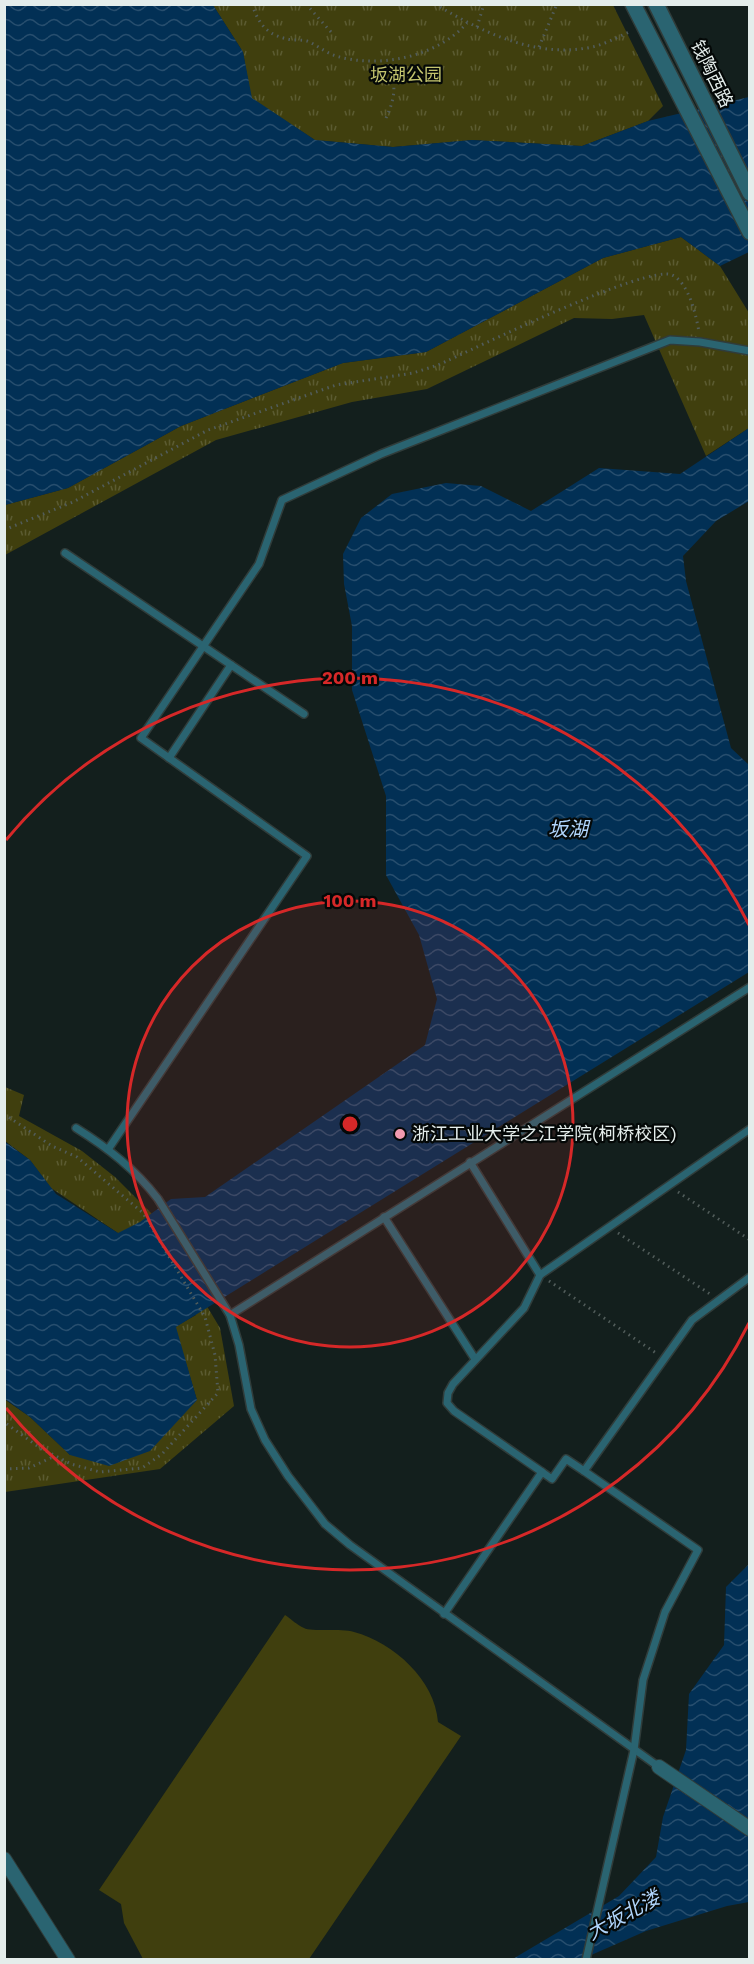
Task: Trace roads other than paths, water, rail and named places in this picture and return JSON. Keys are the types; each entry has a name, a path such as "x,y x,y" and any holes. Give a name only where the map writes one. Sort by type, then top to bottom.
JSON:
{"street":[{"path":"633,4 750,232"},
{"name":"钱陶西路","path":"656,4 750,193"},
{"path":"659,1767 750,1829"},
{"path":"4,1859 68,1959"}],"lane":[{"path":"110,1148 308,856 141,738 259,564 282,500 381,454 670,340 700,342 750,351"},
{"path":"65,553 304,714"},
{"path":"169,758 231,665"},
{"path":"230,1315 747,988 750,996"},
{"path":"76,1128 110,1148 158,1199 230,1315 239,1345 251,1409 265,1440 288,1476 326,1524 444,1614 659,1767"},
{"path":"586,1959 633,1750 646,1669 665,1612 698,1550 566,1459 552,1479 454,1411 447,1403 448,1393 453,1384 524,1308 540,1275 750,1130"},
{"path":"470,1162 540,1275"},
{"path":"384,1217 476,1359"},
{"path":"584,1471 692,1320 750,1277"},
{"path":"444,1614 542,1472"}],"water":[{"path":"5,5 213,5 243,52 252,98 315,140 393,147 472,140 582,146 648,121 749,97 749,252 720,266 681,237 603,258 426,352 343,363 181,426 68,488 5,505"},
{"name":"坂湖","path":"749,428 749,501 716,521 683,556 686,581 731,748 749,765 749,972 176,1327 197,1400 150,1451 109,1466 70,1455 30,1417 5,1399 4,1141 30,1160 56,1194 118,1233 140,1222 171,1199 205,1197 425,1045 437,999 419,935 386,875 386,796 352,690 352,626 344,584 343,554 361,518 392,494 446,483 481,486 531,511 599,468 680,474"},
{"name":"大坂北溇","path":"749,1564 749,1902 727,1906 646,1931 582,1959 511,1960 619,1896 656,1857 663,1817 686,1750 689,1694 724,1645 726,1587"}],"place":[{"name":"浙江工业大学之江学院(柯桥校区)","path":"400,1134"}],"park label":[{"name":"坂湖公园","path":"406,75"}]}
